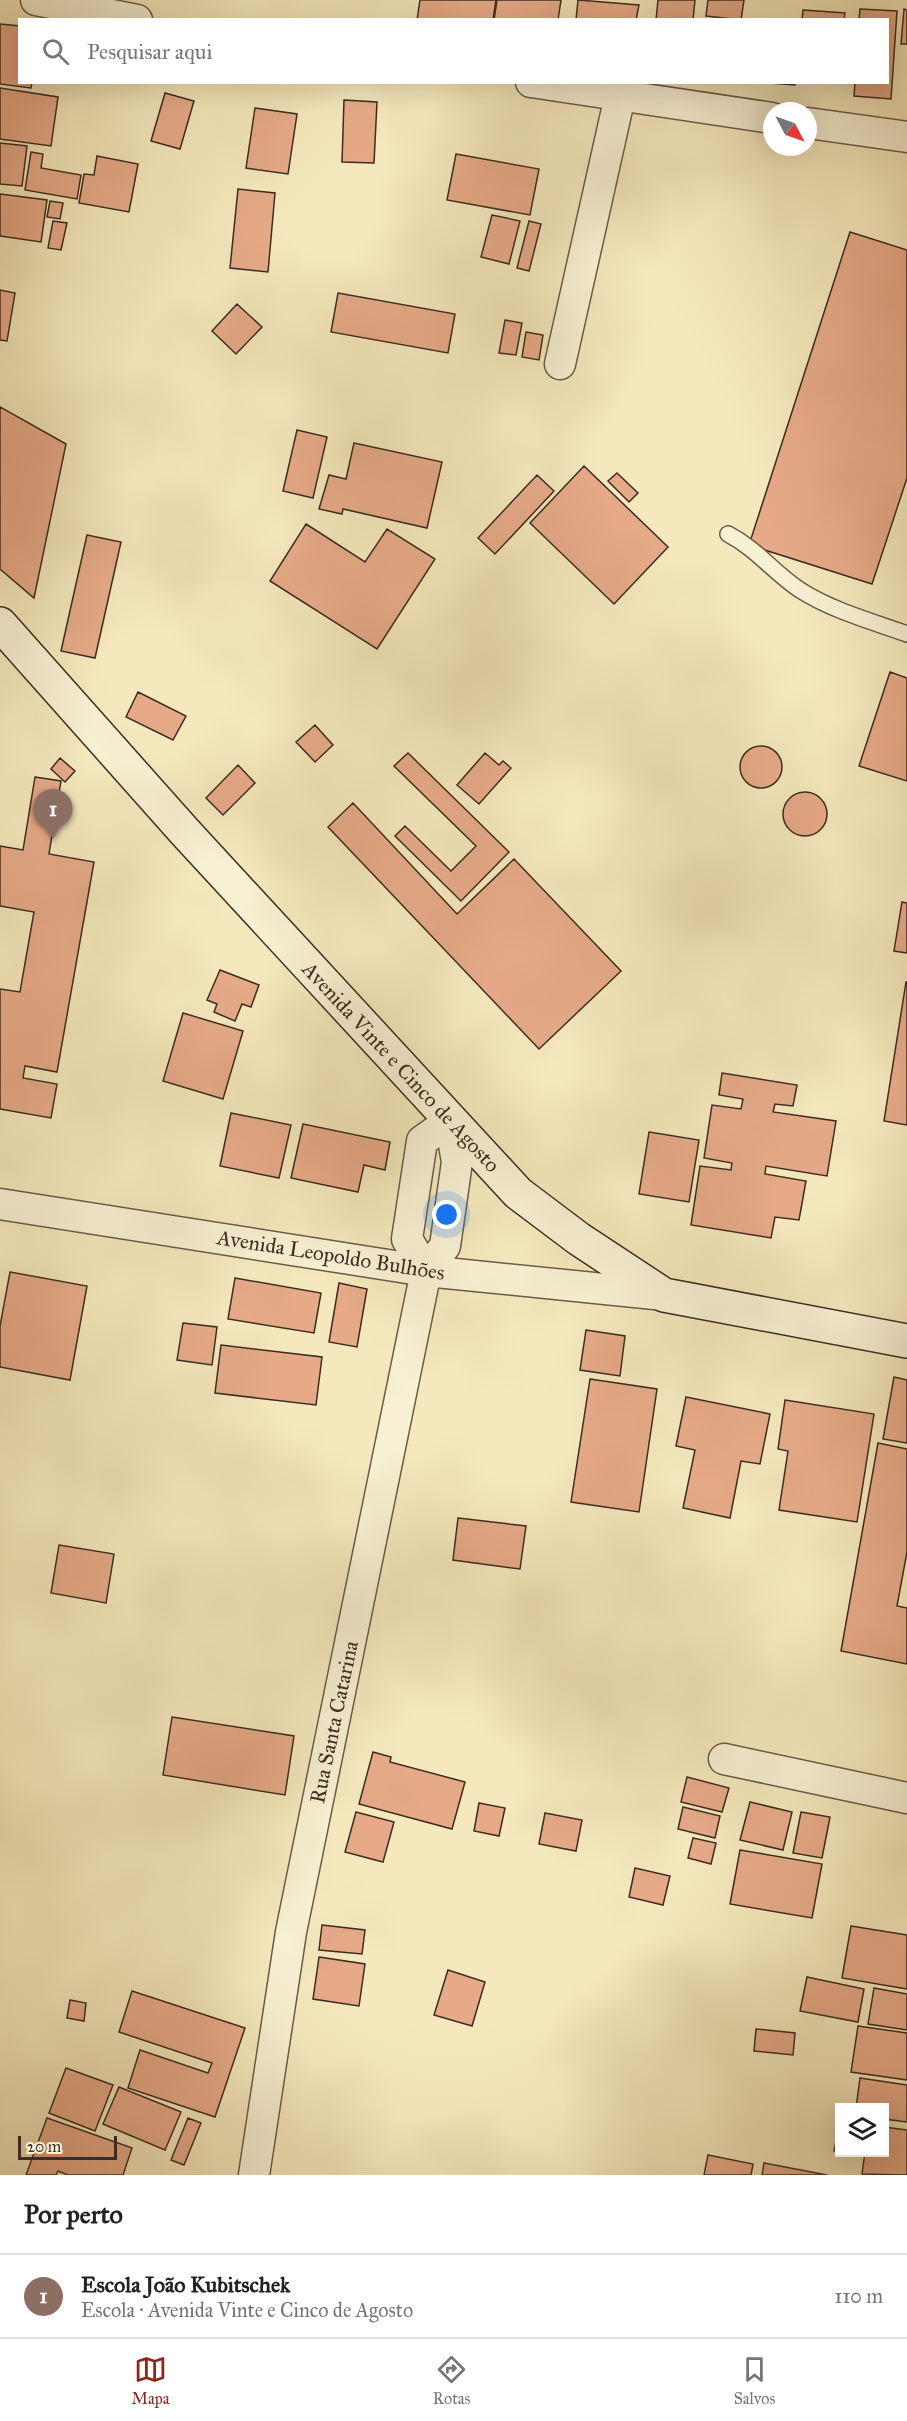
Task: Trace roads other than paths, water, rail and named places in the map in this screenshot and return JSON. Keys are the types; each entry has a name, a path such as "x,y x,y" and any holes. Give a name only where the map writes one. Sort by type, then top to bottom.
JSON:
{"main road":[{"name":"Avenida Vinte e Cinco de Agosto","path":"0,624 185,832 518,1193 579,1239 664,1295 907,1341"}],"street":[{"path":"36,0 127,18"},
{"path":"544,84 763,117"},
{"path":"560,364 620,96"},
{"path":"817,124 907,137"},
{"name":"Rua Santa Catarina","path":"254,2175 291,1932 426,1271 445,1246 457,1162 450,1121"},
{"name":"Avenida Leopoldo Bulhões","path":"0,1204 426,1271 664,1295"},
{"path":"724,1759 907,1798"}],"lane":[{"path":"728,534 749,545 798,589 825,605 907,634"}],"place":[{"name":"Escola João Kubitschek","path":"53,839"}]}
